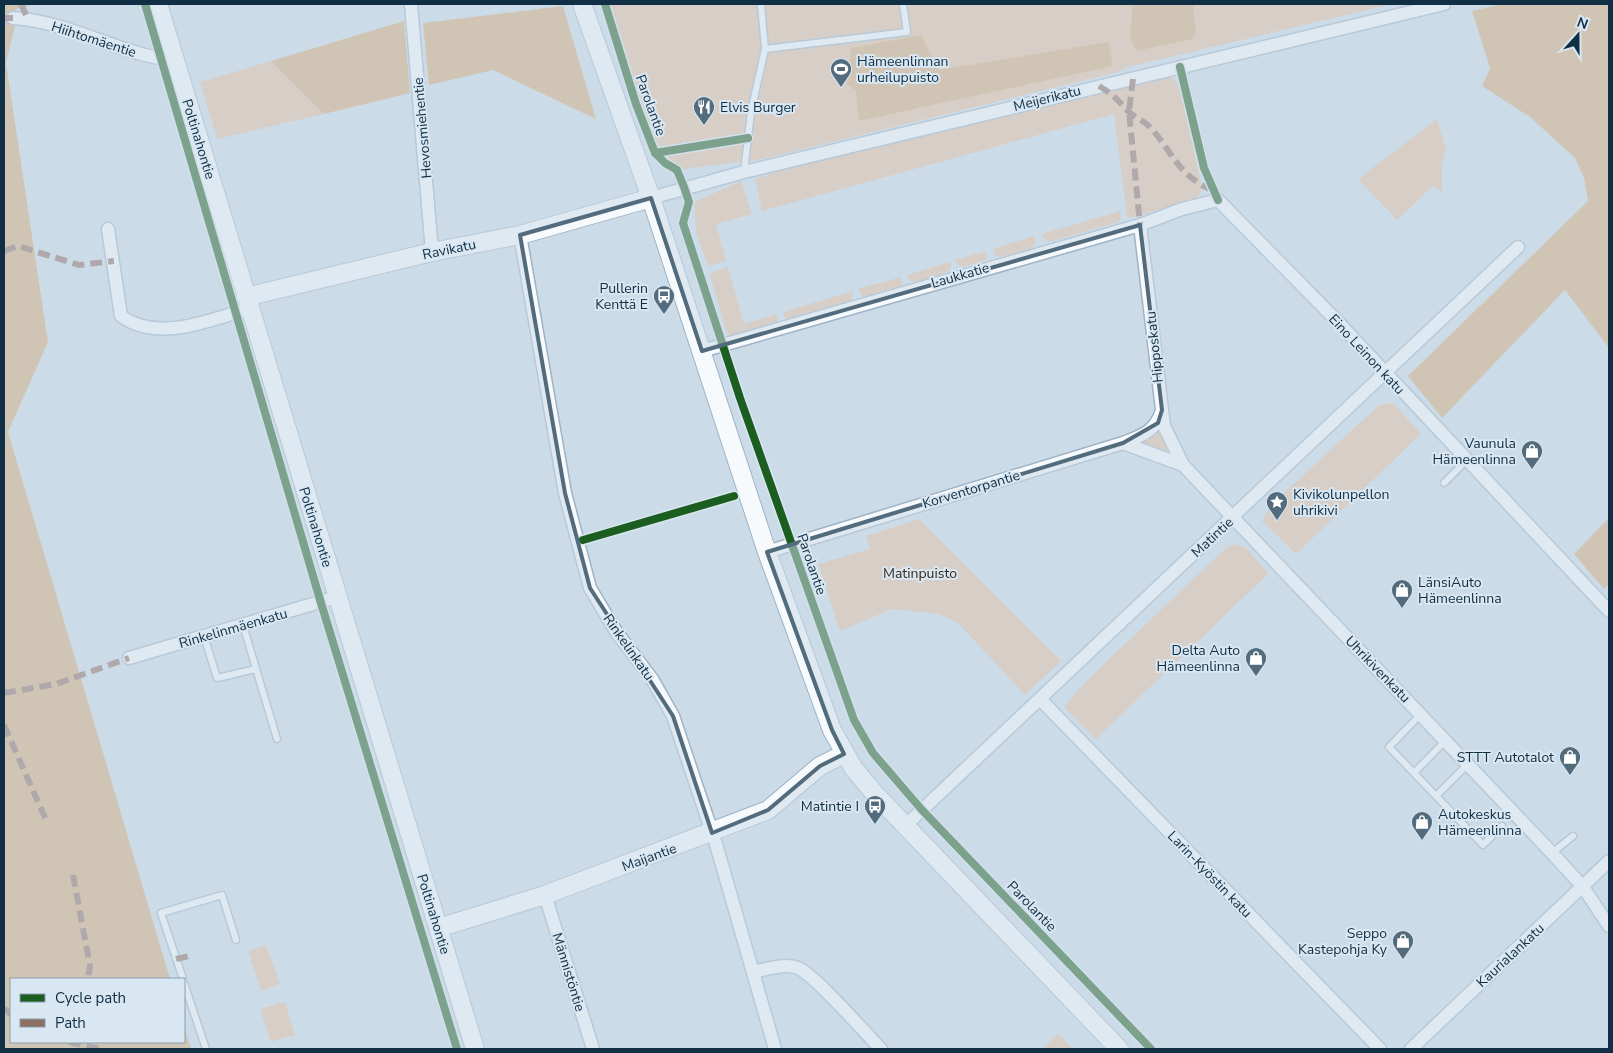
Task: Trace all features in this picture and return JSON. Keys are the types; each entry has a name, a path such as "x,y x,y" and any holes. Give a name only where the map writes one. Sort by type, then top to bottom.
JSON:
{"main road":[{"name":"Poltinahontie","path":"158,4 475,1049"},
{"path":"582,4 651,198 767,552 832,730 844,754 854,769 905,826 1119,1049"},
{"name":"Ravikatu","path":"248,303 432,252 520,235 651,198"},
{"name":"Maijantie","path":"438,928 545,895 712,833 768,810 820,766 844,754"}],"street":[{"name":"Hevosmiehentie","path":"411,4 432,252"},
{"name":"Meijerikatu","path":"651,198 744,172 1444,4"},
{"name":"Hiihtomäentie","path":"13,18 28,19 81,32 139,54 175,62"},
{"name":"Laukkatie","path":"702,351 1140,225 1182,209 1218,200"},
{"name":"Eino Leinon katu","path":"1218,200 1385,373 1609,611"},
{"name":"Hipposkatu","path":"1140,225 1164,426 1183,465"},
{"path":"108,229 121,316 132,324 170,328 192,326 248,303"},
{"name":"Rinkelinkatu","path":"520,235 565,493 590,588 617,632 652,678 673,716 712,833 775,1049"},
{"name":"Matintie","path":"905,826 1518,247"},
{"name":"Korventorpantie","path":"767,552 1123,443 1145,434 1158,424 1162,410"},
{"name":"Uhrikivenkatu","path":"1123,443 1183,465 1552,852 1583,887 1609,926"},
{"name":"Rinkelinmäenkatu","path":"129,658 338,598"},
{"name":"Larin-Kyöstin katu","path":"1040,699 1380,1049"},
{"name":"Kaurialankatu","path":"1411,1049 1609,862"},
{"name":"Männistöntie","path":"545,895 593,1049"},
{"path":"753,972 780,966 799,968 881,1049"}],"lane":[{"path":"744,172 751,112 765,49 761,4"},
{"path":"765,49 907,32 903,4"},
{"path":"1444,483 1466,460"},
{"path":"243,625 277,739"},
{"path":"204,636 217,678 256,669"},
{"path":"1422,714 1389,747 1483,845 1502,826"},
{"path":"1414,773 1446,740"},
{"path":"1436,796 1468,764"},
{"path":"1552,852 1573,836"},
{"path":"182,978 160,913 222,895 236,940"},
{"path":"185,987 206,1049"}],"highlighted area":[{"path":"651,198 702,351 1140,225 1162,410 1158,423 1123,443 767,552 832,730 844,754 820,766 768,810 712,833 673,716 590,588 565,493 520,235"}],"green space":[{"name":"Hämeenlinnan urheilupuisto","path":"605,4 1392,4 1128,67 1118,72 763,159 677,170 665,163 655,153 636,104"},
{"path":"271,61 324,114 217,139 200,82"},
{"path":"1171,77 1177,83 1180,90 1201,182 1202,190 1197,198 1138,216 1129,218 1127,216 1114,114 762,211 755,179 801,164"},
{"path":"1437,119 1446,150 1442,165 1442,193 1434,185 1397,220 1358,179"},
{"path":"741,181 752,214 716,224 726,261 708,266 696,232 694,202"},
{"path":"1120,211 1121,221 1049,242 1044,239 1042,234"},
{"path":"1034,236 1036,242 1032,248 1000,257 995,255 993,249"},
{"path":"986,251 987,260 962,267 955,260"},
{"path":"950,262 951,267 949,271 916,282 909,280 907,275"},
{"path":"728,267 744,324 776,314 778,319 775,325 732,338 727,334 710,275 713,272"},
{"path":"901,277 902,284 899,287 867,297 863,297 858,289"},
{"path":"853,291 851,301 790,321 785,318 783,312"},
{"path":"1388,403 1395,405 1421,434 1296,554 1262,521 1270,506 1379,405"},
{"path":"1157,432 1163,436 1170,454 1142,443"},
{"name":"Matinpuisto","path":"919,519 1061,661 1025,695 960,625 940,614 892,609 840,631 818,564 870,549 866,536"},
{"path":"1234,544 1245,547 1268,573 1266,576 1096,739 1064,707 1086,681 1227,547"},
{"path":"266,945 280,984 261,991 248,951"},
{"path":"285,1002 295,1035 271,1042 260,1009"},
{"path":"1058,1034 1074,1049 1042,1049"}],"shaded area":[{"path":"4,4 29,4 29,6 16,9 16,22 6,63 48,342 8,432 170,978 10,978 10,1043 185,1043 185,1028 191,1049 4,1049"},
{"path":"1133,4 1193,4 1196,31 1193,39 1136,51 1130,37"},
{"path":"1502,4 1609,4 1609,348 1565,290 1442,418 1408,376 1588,201 1584,178 1575,158 1530,117 1482,86 1490,68 1472,11"},
{"path":"563,6 596,119 493,70 429,85 423,23"},
{"path":"404,21 410,93 324,114 271,61"},
{"path":"921,35 939,70 1108,42 1113,66 859,121 856,91 847,84 851,48"},
{"path":"1609,518 1609,584 1604,589 1574,554"}],"marked path":[{"path":"21,4 28,19"},
{"path":"4,18 13,18"},
{"path":"1133,79 1129,111 1140,225"},
{"path":"1099,86 1115,97 1130,113 1150,127 1184,171 1202,185 1214,191"},
{"path":"4,251 18,246 79,265 114,261"},
{"path":"4,693 56,684 129,658"},
{"path":"4,725 46,820"},
{"path":"73,875 90,966 88,978"},
{"path":"176,959 189,956"},
{"path":"4,1008 10,1014"},
{"path":"74,1043 101,1049"}],"cycle path":[{"path":"145,4 321,603 457,1049"},
{"name":"Parolantie","path":"605,4 636,104 655,153 665,163 677,170 684,187 689,202 683,223 740,398 854,720 873,753 922,810 1151,1049"},
{"path":"1180,67 1204,168 1218,200"},
{"path":"655,153 748,138"},
{"path":"583,540 734,496"}],"place":[{"name":"Hämeenlinnan urheilupuisto","path":"841,88"},
{"name":"Elvis Burger","path":"704,126"},
{"name":"Pullerin Kenttä E","path":"664,315"},
{"name":"Vaunula Hämeenlinna","path":"1532,470"},
{"name":"Kivikolunpellon uhrikivi","path":"1277,521"},
{"name":"LänsiAuto Hämeenlinna","path":"1402,609"},
{"name":"Delta Auto Hämeenlinna","path":"1256,677"},
{"name":"STTT Autotalot","path":"1570,776"},
{"name":"Matintie I","path":"875,825"},
{"name":"Autokeskus Hämeenlinna","path":"1422,841"},
{"name":"Seppo Kastepohja Ky","path":"1403,960"}]}
